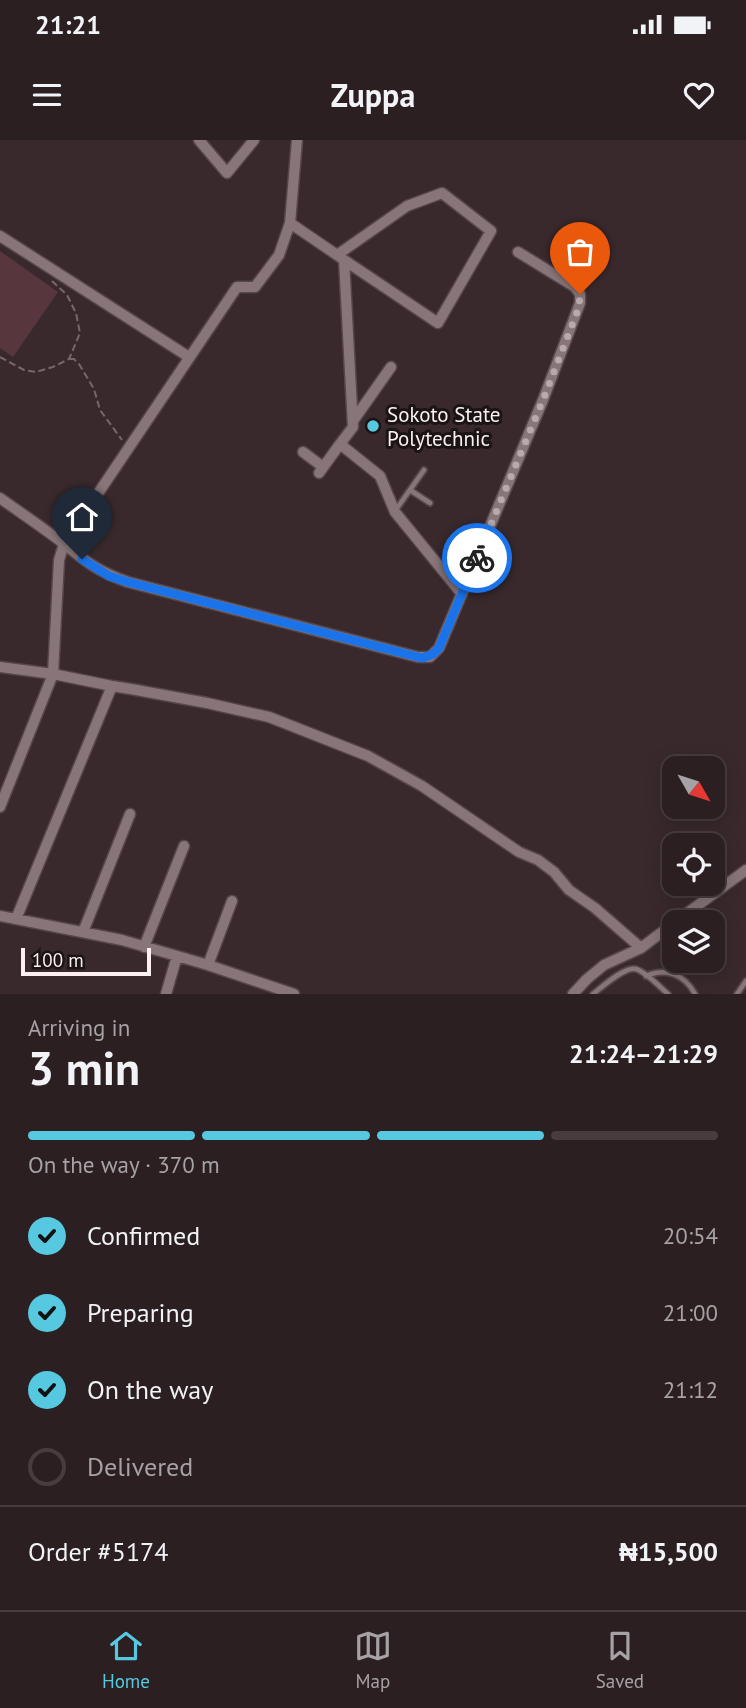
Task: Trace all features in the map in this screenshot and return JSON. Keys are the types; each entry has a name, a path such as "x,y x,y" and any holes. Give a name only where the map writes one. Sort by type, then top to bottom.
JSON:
{"street":[{"path":"199,140 227,173 254,140"},
{"path":"0,807 53,674 59,560 64,544 237,287 256,287 279,256 289,223 297,140"},
{"path":"289,223 438,323 491,232 442,193 407,206 340,257"},
{"path":"0,236 189,357"},
{"path":"0,498 109,576 422,658 430,656 437,652 462,594 543,400 580,303 580,294 575,287 518,252"},
{"path":"303,452 321,470 354,427 340,257"},
{"path":"353,422 391,367"},
{"path":"340,444 380,476 394,512 462,594"},
{"path":"0,667 182,698 269,718 368,756 422,786 519,852 538,860 554,872 569,891 595,908 641,948"},
{"path":"16,919 112,686"},
{"path":"83,932 130,814"},
{"path":"144,947 184,846"},
{"path":"692,910 746,870"},
{"path":"208,965 232,901"},
{"path":"0,916 144,947 294,994"},
{"path":"573,994 604,965 641,948 662,933"},
{"path":"166,994 177,956"}],"lane":[{"path":"394,512 424,470"},
{"path":"410,490 430,503"},
{"path":"593,994 629,969 639,970 668,994"},
{"path":"646,976 658,972 676,975 686,981 695,994"},
{"path":"737,994 746,981"}],"path":[{"path":"52,281 66,295 76,313 80,333 69,359"},
{"path":"0,357 24,370 36,372 74,359 94,389 100,410 129,447"}],"shaded area":[{"path":"0,251 58,292 13,357 0,348"}],"way so far":[{"path":"477,558 543,400 579,307 580,294"}],"place":[{"name":"Sokoto State Polytechnic","path":"373,426"}],"route":[{"path":"82,559 109,576 128,582 426,658 437,652 477,558"}]}
